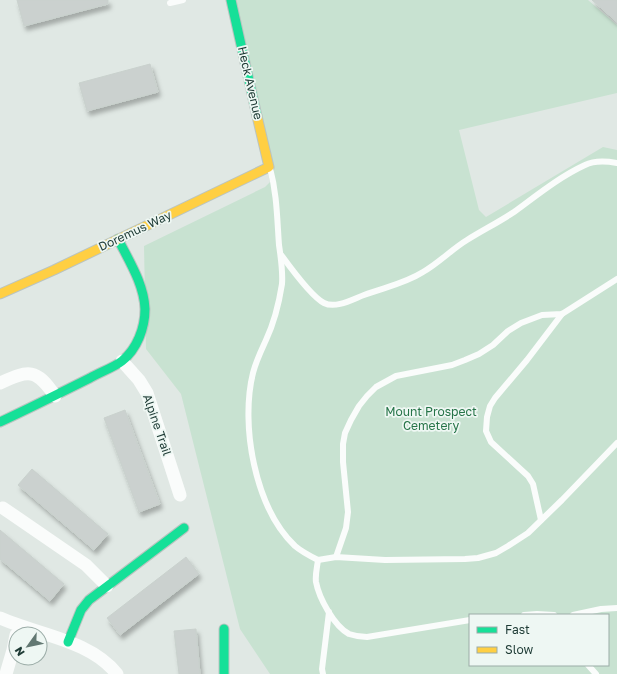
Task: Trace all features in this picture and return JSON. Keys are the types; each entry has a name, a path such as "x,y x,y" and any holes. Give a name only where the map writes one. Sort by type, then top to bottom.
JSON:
{"street":[{"name":"Heck Avenue","path":"231,0 269,167"},
{"name":"Doremus Way","path":"0,294 54,270 269,167"},
{"path":"0,422 56,396 122,361 133,349 139,338 144,321 145,309 142,291 133,268 118,239"},
{"name":"Alpine Trail","path":"122,361 139,380 147,393 180,495"},
{"path":"0,383 22,374 33,374 45,381 56,396"},
{"path":"3,508 86,565 107,586"},
{"path":"68,642 81,610 89,600 184,528"},
{"path":"0,618 10,626"},
{"path":"224,629 224,674"},
{"path":"48,638 68,642 92,652 117,674"}],"lane":[{"path":"170,3 183,0"},
{"path":"281,254 308,288 324,303 334,305 343,303 368,293 389,288 424,272 466,240 508,216 554,183 585,165 608,161 617,163"},
{"path":"269,167 275,186 283,270 279,299 271,328 259,355 253,374 249,394 250,431 256,473 261,489 276,523 300,551 318,560 336,557 385,560 465,559 478,558 496,553 528,533 617,443"},
{"path":"541,520 533,484 528,476 491,442 486,431 487,417 490,406 494,398 527,360 562,314 617,279"},
{"path":"336,557 346,528 348,512 342,462 345,433 359,406 367,396 376,387 396,376 452,365 479,354 493,345 508,331 521,323 542,316 562,314"},
{"path":"318,560 316,583 322,599 329,612 344,630 358,637 469,620"},
{"path":"578,614 601,609 617,608"},
{"path":"323,674 322,669 329,612"},
{"path":"589,666 596,674"}],"green space":[{"name":"Mount Prospect Cemetery","path":"230,0 588,0 617,25 617,93 459,130 479,210 486,217 603,147 617,150 617,674 270,674 240,629 181,394 146,349 144,246 265,187 270,182"}],"building":[{"path":"17,0 108,0 108,4 24,26"},
{"path":"592,0 617,0 617,22"},
{"path":"150,64 158,92 87,111 79,83"},
{"path":"125,410 160,504 139,512 104,418"},
{"path":"32,469 108,534 94,550 18,485"},
{"path":"0,530 64,584 50,601 0,559"},
{"path":"186,557 199,574 120,635 107,618"},
{"path":"196,629 200,674 179,674 174,631"}],"traffic: fast":[{"path":"231,0 257,116"},
{"path":"0,422 115,366 127,356 136,344 144,323 144,300 139,282 118,239"},
{"path":"68,642 81,610 89,600 184,528"},
{"path":"224,629 224,674"}],"traffic: slow":[{"path":"0,294 54,270 269,167 257,116"}]}
